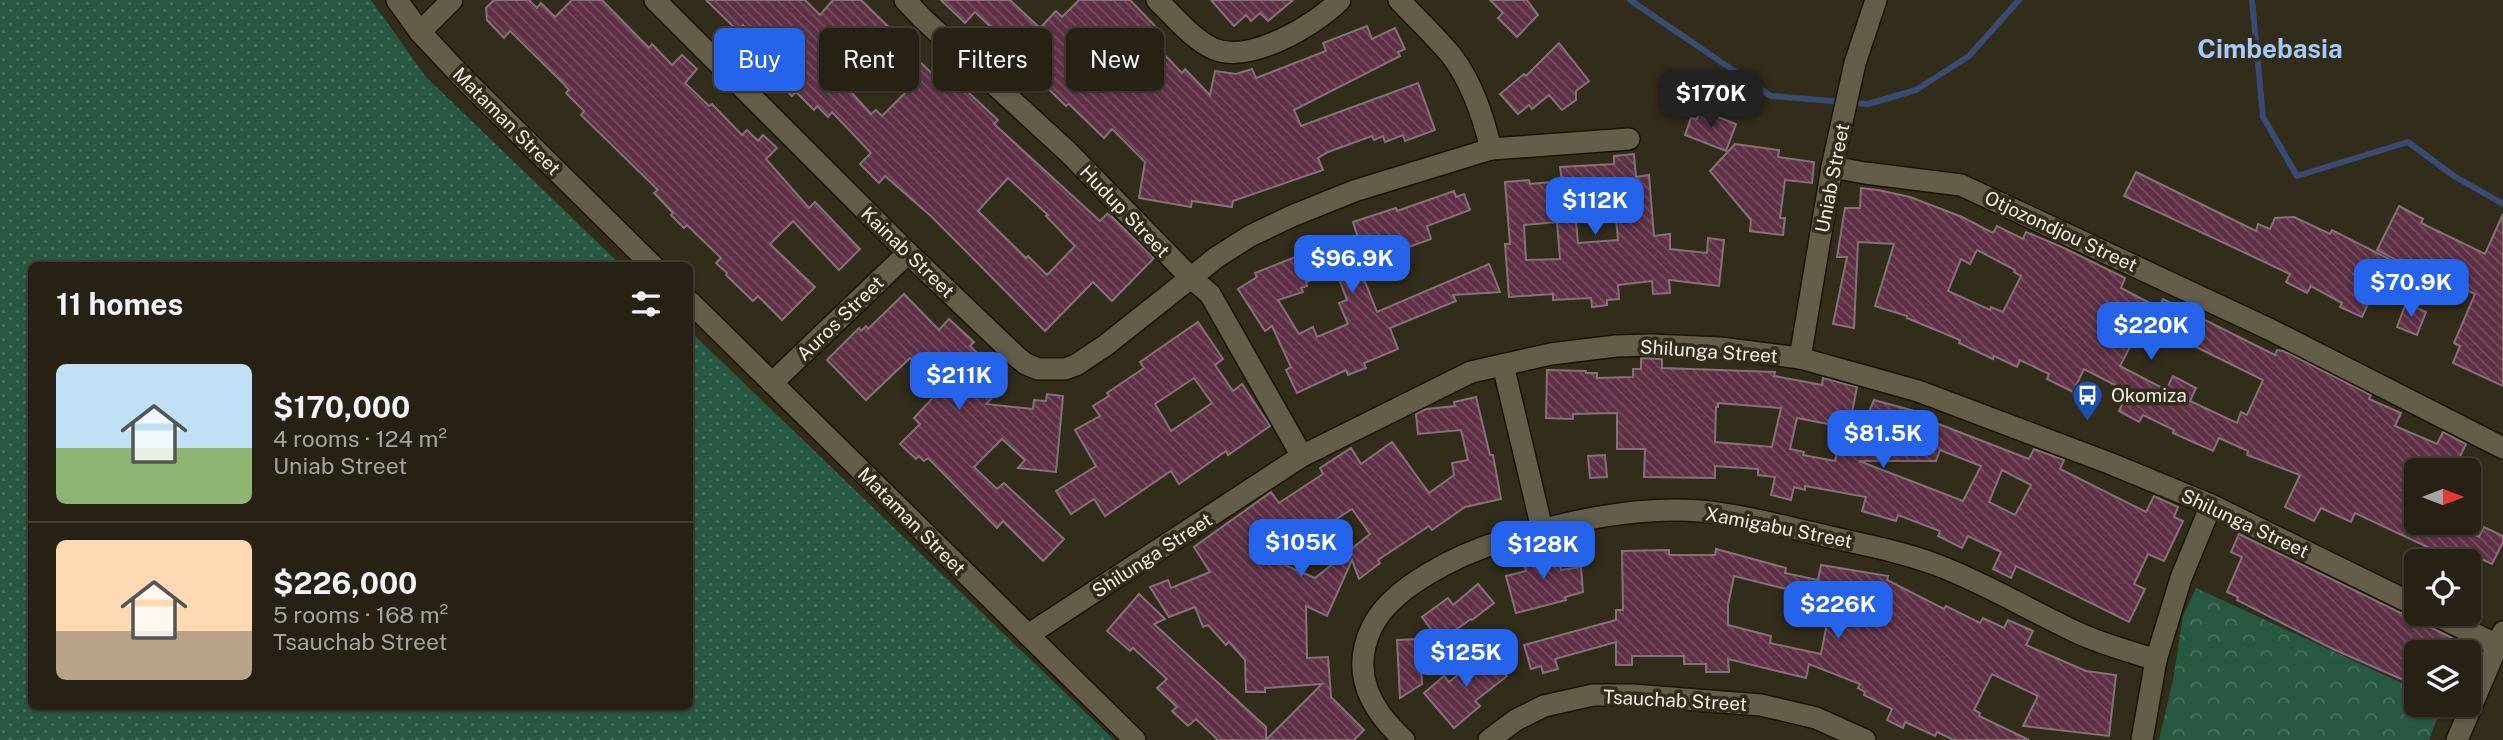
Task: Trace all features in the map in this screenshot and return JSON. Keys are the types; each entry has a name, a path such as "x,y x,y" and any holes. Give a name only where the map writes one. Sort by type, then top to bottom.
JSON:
{"street":[{"name":"Mataman Street","path":"397,0 421,32 465,80 649,262"},
{"path":"421,32 452,0"},
{"name":"Kainab Street","path":"655,0 908,253 1017,358 1038,369 1065,369 1076,365 1106,345 1217,257 1250,236 1354,191 1490,149 1629,139"},
{"name":"Hudup Street","path":"905,0 1086,169 1190,278 1210,294 1302,456"},
{"path":"1157,0 1200,41 1218,50 1232,52 1249,50 1293,35 1316,21 1340,0"},
{"path":"1399,0 1451,55 1465,76 1485,124 1490,149"},
{"name":"Uniab Street","path":"1800,358 1832,167 1855,63 1876,0"},
{"name":"Otjozondjou Street","path":"1832,167 1961,185 2269,329 2503,448"},
{"name":"Auros Street","path":"772,383 908,253"},
{"name":"Mataman Street","path":"693,305 1136,740"},
{"name":"Shilunga Street","path":"1028,635 1302,456 1471,372 1564,352 1651,345 1720,348 1800,358 1918,391 2109,463 2211,505 2404,600"},
{"path":"1503,365 1542,529"},
{"path":"2143,740 2156,660 2178,587 2211,505"},
{"name":"Xamigabu Street","path":"1404,740 1372,702 1363,682 1364,650 1374,623 1384,610 1416,583 1451,559 1542,529 1612,515 1677,510 1724,514 1904,554 1938,565 2075,632 2156,660"},
{"path":"2457,740 2501,641 2464,626"},
{"name":"Tsauchab Street","path":"1489,740 1516,720 1544,706 1593,695 1632,695 1760,705 1816,718 1865,740"}],"green space":[{"path":"0,0 371,0 426,77 618,262 28,262 28,710 693,710 693,334 1114,740 0,740"},
{"path":"2196,588 2404,684 2404,717 2438,717 2429,740 2159,740 2173,680 2183,616"}],"building":[{"path":"494,0 529,0 537,8 541,3 555,17 572,0 602,0 649,48 652,44 672,65 682,55 697,69 685,83 709,106 712,104 742,135 747,130 758,141 763,135 777,148 766,159 809,208 815,202 860,249 839,270 793,221 770,244 815,287 782,320 758,296 753,301 716,263 721,258 687,225 684,228 671,215 673,213 654,193 658,190 581,115 584,111 566,93 569,90 561,81 510,31 504,38 487,20 486,8"},
{"path":"706,0 805,0 820,15 833,0 861,0 890,28 819,28 819,91 852,91 871,114 876,110 882,116 907,91 919,91 919,61 933,74 933,91 967,91 998,120 994,124 1100,221 1108,213 1154,258 1112,301 1093,282 1045,331 932,217 885,176 879,183 860,164 871,153 832,112 828,117 817,106 814,110 796,92 792,96 787,91 805,91 805,28 746,28 743,25 735,28","holes":["1008,178 1048,215 1046,216 1075,246 1047,275 978,211"]},
{"path":"941,0 1010,0 1040,28 992,28 975,12 965,23"},
{"path":"1079,0 1130,0 1157,28 1066,28 1066,91 1164,91 1164,54 1182,73 1185,69 1210,95 1215,71 1236,74 1252,69 1256,78 1326,51 1323,43 1367,26 1372,39 1395,28 1405,49 1398,52 1400,56 1294,110 1301,126 1418,83 1435,130 1405,141 1403,135 1385,142 1383,136 1374,140 1372,136 1318,158 1323,170 1233,201 1232,207 1192,201 1191,207 1139,198 1145,162 1112,129 1104,138 1069,104 1066,106 1051,91 1052,28 1040,28 1056,11 1062,17"},
{"path":"1211,0 1293,0 1268,21 1260,13 1251,21 1246,15 1234,26"},
{"path":"1490,0 1527,0 1538,15 1517,37 1498,18 1503,13"},
{"path":"1559,43 1589,81 1576,91 1576,100 1562,110 1549,95 1532,109 1529,105 1518,114 1500,94 1524,74 1526,76"},
{"path":"1700,110 1736,124 1726,151 1685,135 1691,118 1697,119"},
{"path":"1735,144 1779,150 1778,157 1814,162 1812,183 1785,180 1780,218 1785,218 1783,235 1750,231 1751,220 1710,171"},
{"path":"1634,154 1636,177 1649,175 1654,236 1670,234 1670,249 1707,253 1708,238 1724,240 1719,286 1669,280 1670,293 1653,294 1652,281 1618,285 1619,299 1607,300 1607,305 1592,307 1591,298 1553,300 1553,294 1509,297 1505,244 1510,244 1505,182 1529,180 1530,184 1562,181 1560,167 1614,164 1614,156","holes":["1615,208 1618,240 1578,243 1575,211","1557,222 1560,259 1526,260 1524,225"]},
{"path":"2136,172 2256,231 2258,224 2270,229 2275,218 2294,217 2330,234 2332,230 2389,259 2362,317 2340,307 2342,303 2311,286 2307,293 2286,282 2290,274 2124,196"},
{"path":"1861,188 1878,190 1910,197 1962,217 1993,233 1997,226 2023,239 2026,232 2125,278 2121,288 2159,308 2163,299 2275,355 2277,350 2284,351 2371,395 2369,399 2401,413 2395,426 2437,444 2443,432 2466,444 2459,458 2404,458 2404,536 2479,537 2482,536 2484,527 2503,536 2503,542 2492,564 2481,559 2481,549 2432,549 2355,513 2351,522 2321,508 2314,521 2285,507 2300,475 2247,455 2248,451 2219,438 2213,451 2173,433 2174,430 2143,415 2139,422 2119,411 2125,398 2112,391 2115,385 2084,369 2073,392 2047,379 2049,374 2020,360 2017,367 1994,356 1993,359 1959,343 1960,340 1907,316 1875,306 1894,244 1858,242 1854,328 1833,324 1847,257 1837,257 1845,208 1860,208","holes":["1977,250 2015,270 2014,272 2021,276 2003,312 1991,307 1990,310 1948,291 1961,259 1970,264","2144,320 2193,343 2192,345 2263,380 2247,415 2241,412 2237,423 2190,401 2196,388 2173,376 2166,390 2120,366"]},
{"path":"1454,191 1456,197 1464,194 1470,210 1427,226 1431,239 1349,269 1360,269 1377,312 1489,264 1500,292 1453,295 1456,301 1390,328 1398,349 1364,363 1366,368 1348,375 1346,370 1297,393 1286,370 1291,367 1272,326 1265,331 1238,289 1257,277 1255,273 1318,248 1320,252 1358,238 1353,222 1396,208 1397,211","holes":["1336,271 1347,300 1339,303 1348,324 1317,337 1313,327 1299,334 1278,300 1303,292 1301,288 1307,286 1306,282"]},
{"path":"2399,206 2423,219 2421,223 2485,254 2503,214 2503,386 2453,363 2460,346 2454,343 2475,294 2377,250"},
{"path":"904,294 939,330 949,319 974,342 970,346 1007,382 986,404 1033,409 1034,400 1046,401 1047,394 1063,396 1056,472 1018,468 1025,460 1002,439 974,467 997,489 1004,483 1064,539 1043,561 1003,521 997,528 928,458 924,461 919,456 916,459 900,444 920,424 914,418 942,388 910,358 866,400 827,360 859,328 861,331 866,326 868,329"},
{"path":"2406,303 2426,312 2417,335 2397,327"},
{"path":"1198,322 1223,359 1215,365 1233,391 1242,384 1270,426 1228,455 1226,451 1179,484 1171,471 1105,516 1094,499 1071,514 1056,491 1096,466 1075,430 1100,416 1093,406 1144,368 1140,362","holes":["1194,378 1212,403 1171,431 1155,404"]},
{"path":"1641,358 1662,359 1662,368 1775,372 1774,376 1822,385 1823,378 1857,387 1849,428 1797,418 1790,449 1804,452 1803,455 1835,461 1841,436 1857,441 1874,400 1929,415 1928,420 2029,459 2034,449 2064,460 2060,469 2146,512 2154,496 2178,507 2174,517 2183,521 2164,561 2148,554 2134,584 2145,589 2129,622 2016,566 2011,578 1993,569 2001,552 1968,536 1962,548 1938,536 1940,531 1898,515 1896,521 1862,511 1866,497 1805,486 1805,490 1794,487 1791,500 1771,495 1775,477 1758,475 1758,469 1715,466 1715,478 1644,477 1645,449 1617,449 1617,413 1573,414 1573,419 1546,418 1547,370 1586,371 1597,373 1597,378 1633,377 1633,369 1641,369","holes":["1718,403 1781,408 1772,447 1715,442","1940,450 1981,466 1963,501 1859,461 1936,461","2002,470 2031,485 2015,515 1989,502"]},
{"path":"1476,397 1490,455 1493,455 1501,499 1465,507 1432,530 1429,526 1378,560 1380,563 1359,579 1352,560 1327,616 1306,606 1307,658 1328,657 1331,697 1364,730 1354,740 1266,740 1322,684 1246,692 1245,660 1229,642 1226,645 1208,625 1203,627 1195,607 1169,617 1150,587 1168,580 1171,588 1210,572 1194,547 1271,492 1279,503 1323,474 1320,468 1351,448 1361,464 1392,442 1429,493 1454,475 1452,463 1468,460 1461,430 1418,434 1416,414 1426,409 1455,406 1454,402","holes":["1352,509 1370,534 1315,578 1264,556 1311,523 1316,532"]},
{"path":"1605,455 1607,477 1590,478 1588,456"},
{"path":"2239,534 2404,615 2404,626 2428,626 2452,638 2404,640 2404,680 2333,649 2237,600 2238,597 2227,592 2242,557 2231,552"},
{"path":"1557,546 1561,570 1581,567 1583,592 1565,597 1566,600 1516,613 1506,576 1526,571 1522,555"},
{"path":"1716,549 1786,568 1785,573 1818,580 1821,565 1888,576 1887,580 1944,609 1946,606 1980,623 1983,618 2004,628 2008,620 2033,631 2026,645 2086,671 2116,675 2109,736 2023,726 2038,696 1992,674 1974,710 1980,713 1979,716 2029,740 1954,740 1937,732 1935,736 1905,722 1903,728 1887,720 1892,709 1864,695 1865,692 1858,688 1860,684 1809,664 1806,678 1728,659 1729,672 1706,672 1706,664 1684,664 1684,656 1632,656 1632,665 1616,665 1616,642 1555,659 1558,669 1543,673 1541,666 1531,669 1524,645 1616,620 1616,610 1623,610 1622,551 1669,550 1669,555 1715,555","holes":["1734,576 1790,590 1787,604 1829,613 1821,654 1770,643 1771,636 1728,625 1728,605"]},
{"path":"1478,584 1494,603 1440,641 1422,617 1448,598 1453,605"},
{"path":"1139,594 1165,619 1154,624 1266,727 1266,740 1218,740 1196,719 1188,726 1172,711 1177,707 1157,688 1167,679 1133,648 1130,651 1107,631"},
{"path":"1419,639 1422,684 1400,698 1397,640"},
{"path":"1488,651 1507,676 1475,701 1480,706 1454,728 1424,693 1444,676 1449,682"}],"waterway":[{"path":"1630,0 1771,96 1868,104 1916,90 1969,56 2019,0"},
{"path":"2252,0 2263,117 2297,176 2408,142 2454,176 2503,204"}],"place":[{"name":"Okomiza","path":"2088,422"}],"district":[{"name":"Cimbebasia","path":"2270,49"}]}
